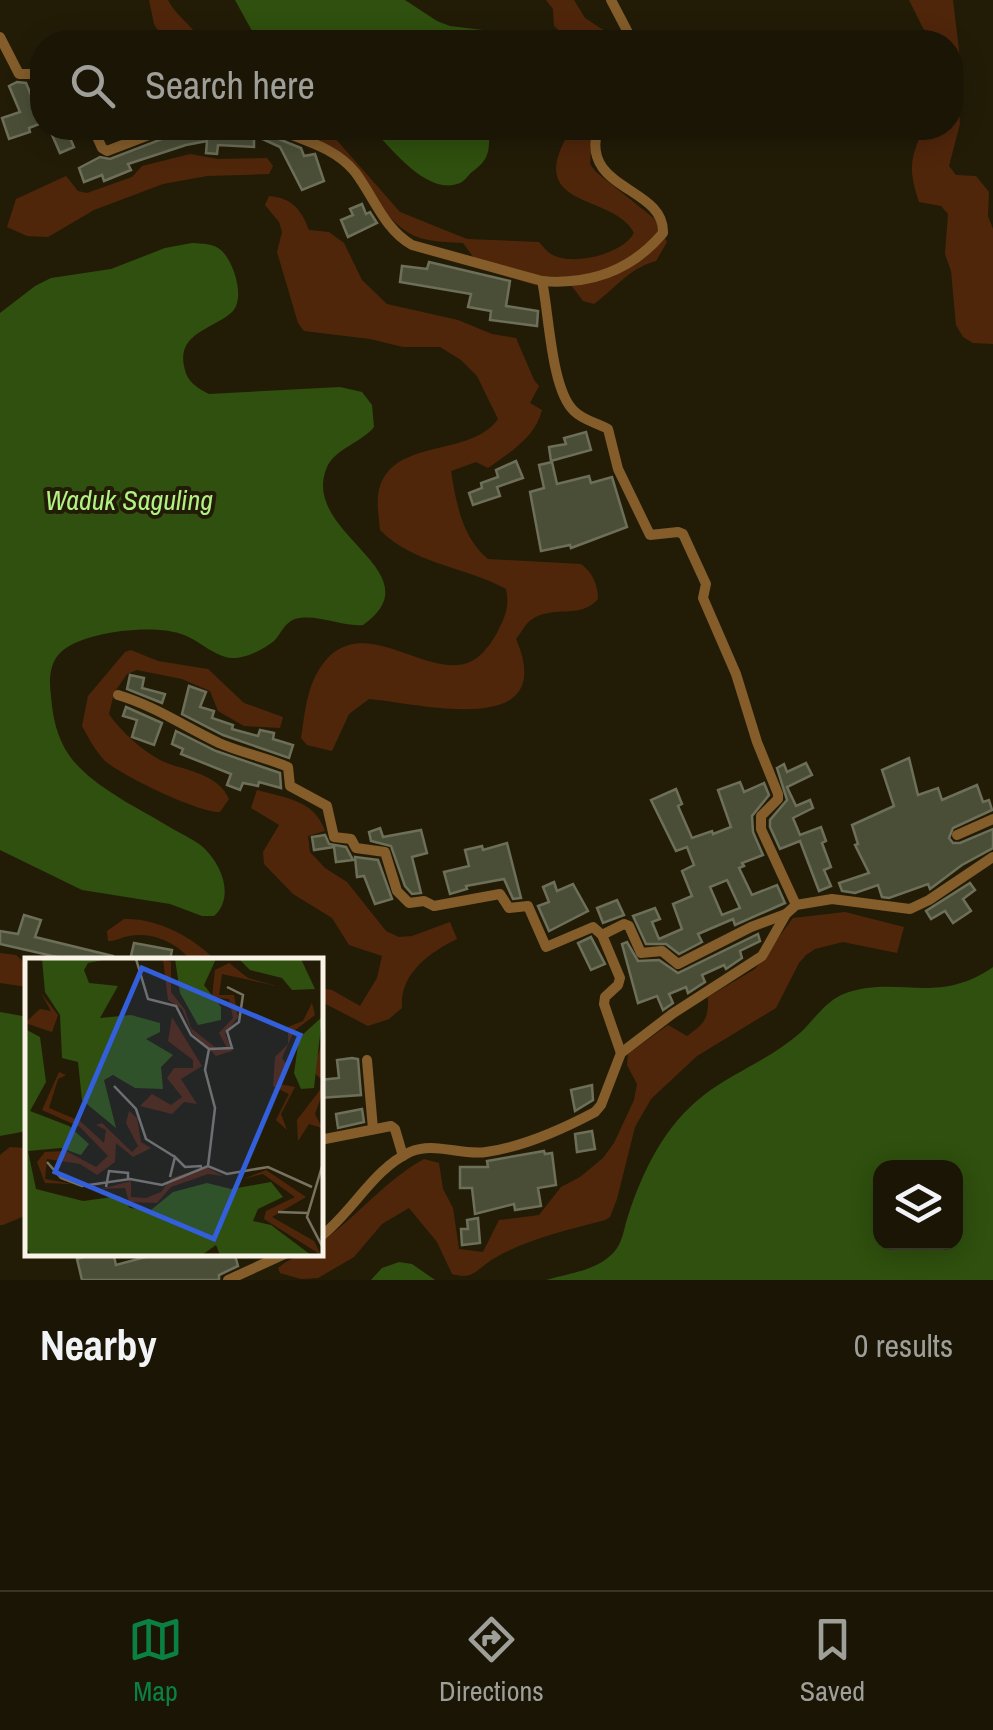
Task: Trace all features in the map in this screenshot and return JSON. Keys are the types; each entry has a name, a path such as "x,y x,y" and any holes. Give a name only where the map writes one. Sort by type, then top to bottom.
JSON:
{"street":[{"path":"611,0 627,30"},
{"path":"0,37 19,74 30,74"},
{"path":"98,140 106,151 135,140"},
{"path":"304,140 342,159 400,238 412,245 542,281 570,282 606,276 650,248 663,233 658,212 610,178 598,161 596,140"},
{"path":"542,281 567,402 588,422 608,429 616,464 649,534 681,533 705,583 703,598 736,674 778,794 778,799 761,816 761,830 796,904"},
{"path":"118,695 146,703 242,753 288,767 290,786 327,806 334,837 350,839 356,848 385,852 397,891 409,903 424,901 434,906 500,894 508,908 528,906 546,948 593,927 602,935 620,978 604,1004 621,1053"},
{"path":"957,835 993,819"},
{"path":"322,1235 341,1221 374,1180 403,1156 423,1148 490,1152 591,1115 602,1105 621,1053 672,1014 762,956 796,904 832,899 910,909 993,856"},
{"path":"602,935 624,924 629,926 641,953 662,950 678,964 786,914"},
{"path":"366,1060 373,1129"},
{"path":"322,1140 393,1126 403,1156"},
{"path":"228,1280 283,1255"}],"shaded area":[{"path":"149,0 168,0 193,30 158,30"},
{"path":"546,0 574,0 585,18 604,30 558,30 554,26 553,9"},
{"path":"909,0 953,0 957,30 923,28"},
{"path":"319,140 337,140 400,212 467,239 539,242 560,258 584,259 619,247 634,233 623,220 563,187 557,174 559,155 566,140 592,140 590,164 656,220 667,242 656,261 630,273 594,304 583,301 565,277 549,276 535,285 482,269 463,243 428,240 409,233 393,221 333,150"},
{"path":"919,140 956,140 949,166 956,175 976,176 989,192 988,216 993,229 993,344 973,343 963,337 956,325 951,271 945,254 948,214 941,206 919,202 912,172"},
{"path":"190,154 218,159 267,158 273,166 269,174 207,176 163,184 94,210 48,237 27,236 7,227 16,199 66,176 78,191 87,193 132,177 142,166"},
{"path":"269,196 295,206 309,230 329,232 344,243 362,280 387,304 516,338 539,386 530,403 542,410 539,420 521,444 488,468 476,462 451,471 458,507 472,541 488,559 581,564 594,580 598,599 583,609 539,615 527,624 516,639 524,671 518,692 502,704 449,709 369,699 349,714 332,751 307,745 301,738 315,677 330,656 347,645 386,647 446,665 469,662 494,638 506,612 506,589 424,558 394,542 380,530 378,499 387,473 399,462 470,439 498,419 477,376 440,347 403,347 304,331 298,323 277,252 282,232 265,205"},
{"path":"131,650 158,661 208,669 244,703 283,717 280,728 244,726 218,711 210,691 182,679 137,670 127,674 114,693 109,714 120,728 155,757 217,784 229,799 220,812 178,800 126,775 104,760 84,730 88,696 125,652"},
{"path":"257,790 298,802 314,813 325,831 308,836 310,852 347,882 386,931 399,937 412,936 450,922 457,939 418,966 406,985 402,1008 389,1019 368,1026 322,1002 322,988 360,1006 377,978 382,956 349,945 332,918 293,894 264,864 263,852 279,825 251,808"},
{"path":"845,912 904,927 897,953 843,942 806,955 776,1008 697,1056 651,1099 635,1127 610,1217 520,1246 474,1273 459,1276 452,1274 437,1242 409,1208 382,1224 354,1257 318,1278 301,1279 280,1273 278,1268 293,1258 322,1255 322,1241 424,1159 439,1163 443,1189 453,1208 459,1249 483,1252 499,1220 539,1215 561,1187 603,1158 614,1143 634,1100 637,1084 627,1065 628,1054 668,1025 687,1036 698,1028 708,1011 708,997 755,969 793,918"},
{"path":"124,919 149,922 174,930 213,958 189,958 177,947 152,936 133,935 108,941 107,931"},
{"path":"0,953 16,955 25,963 25,987 0,983"},
{"path":"10,1147 25,1148 25,1216 3,1225 0,1225 0,1155"}],"water":[{"path":"235,0 405,0 450,26 483,30 251,30"},
{"path":"383,140 489,140 488,152 481,164 462,182 435,183 411,168"},
{"name":"Waduk Saguling","path":"192,243 212,245 222,251 238,289 233,311 199,332 186,346 184,366 193,383 209,394 340,387 362,392 372,405 374,427 331,460 323,491 331,512 377,569 385,587 382,605 363,625 295,619 270,644 243,657 220,655 171,631 138,630 84,639 70,645 54,662 50,679 52,706 66,750 99,784 205,849 224,882 224,900 214,916 202,916 170,904 82,890 0,850 0,313 51,278 111,269 165,248"},
{"path":"993,967 993,1280 546,1280 588,1269 610,1256 620,1242 648,1165 678,1120 716,1087 789,1042 832,1000 865,988 954,985"},
{"path":"0,1012 25,1016 25,1131 0,1136"},
{"path":"399,1262 412,1264 435,1280 371,1280 382,1268"}],"building":[{"path":"26,83 30,93 30,132 9,139 2,118 20,112 9,86"},
{"path":"54,140 71,140 74,147 60,153"},
{"path":"160,140 254,140 254,147 218,145 217,154 206,153 207,141 186,145 128,164 131,170 104,181 102,175 84,182 79,168 100,157 110,159"},
{"path":"265,140 281,140 301,148 304,156 315,154 324,181 302,190 280,147"},
{"path":"362,204 366,214 370,212 377,223 348,237 341,220 353,215 350,209"},
{"path":"429,262 510,281 506,306 538,311 537,326 490,320 491,311 468,307 471,294 400,282 402,266 427,269"},
{"path":"586,432 591,450 551,461 549,447 566,444 564,438"},
{"path":"516,461 523,478 497,487 500,496 473,505 469,493 498,477 496,470"},
{"path":"552,462 557,484 589,476 591,483 612,477 627,527 571,548 570,545 541,551 530,492 544,488 539,465"},
{"path":"130,675 144,678 142,688 165,694 162,703 127,689"},
{"path":"189,686 206,692 200,707 214,711 212,718 258,736 260,730 274,733 273,739 293,745 289,758 223,735 182,714"},
{"path":"126,707 162,723 154,745 132,737 137,720 123,716"},
{"path":"176,731 216,751 280,773 281,788 259,782 258,786 243,783 240,790 227,785 231,774 181,754 183,749 172,744"},
{"path":"909,758 918,795 938,788 942,800 977,785 983,802 989,800 992,810 953,828 949,838 960,843 993,829 993,848 930,889 928,884 889,898 882,897 878,885 855,893 842,891 839,883 869,873 855,845 858,844 852,825 894,806 882,770"},
{"path":"806,763 812,775 787,787 796,806 810,800 813,808 793,818 800,835 821,827 826,841 822,843 831,867 824,870 831,886 819,891 800,841 780,849 770,827 770,820 787,800 777,768 784,764 787,772"},
{"path":"740,782 744,792 764,783 769,795 752,816 753,832 763,855 739,868 752,895 777,885 785,903 735,925 733,919 698,934 702,942 679,954 666,944 646,944 633,916 655,908 660,919 652,922 659,939 682,929 673,904 692,896 682,871 694,865 687,847 676,851 651,800 676,789 682,804 678,806 692,838 731,827 718,790","holes":["727,880 740,908 722,915 710,887"]},
{"path":"380,828 383,837 421,830 427,853 412,857 421,893 412,894 405,886 391,846 371,841 369,832"},
{"path":"325,835 329,844 346,847 353,860 336,862 334,847 314,850 312,837"},
{"path":"507,843 521,898 513,899 504,879 466,886 467,889 450,894 444,872 469,866 465,850"},
{"path":"355,857 378,860 392,899 375,904 364,876 357,877"},
{"path":"554,882 557,891 573,884 588,911 549,931 538,906 549,902 543,887"},
{"path":"970,883 975,890 963,899 971,911 953,923 945,911 931,919 926,911"},
{"path":"617,900 624,915 603,923 597,908"},
{"path":"24,915 41,920 35,937 113,958 61,958 0,944 0,931 18,934"},
{"path":"758,934 760,941 740,951 742,958 726,969 724,965 702,975 705,982 688,993 686,987 669,994 673,1003 663,1010 657,996 638,1003 622,944 627,942 638,961 659,960 678,973"},
{"path":"591,937 605,964 591,970 578,943"},
{"path":"134,943 172,950 170,958 130,958"},
{"path":"358,1059 361,1095 322,1098 322,1080 339,1078 337,1060"},
{"path":"592,1085 593,1100 575,1111 571,1090"},
{"path":"362,1109 364,1122 338,1128 336,1114"},
{"path":"592,1131 595,1149 577,1152 575,1134"},
{"path":"552,1153 556,1185 538,1188 541,1206 515,1210 514,1204 475,1214 472,1188 460,1188 460,1167 488,1167 487,1161"},
{"path":"478,1218 480,1243 462,1245 461,1229 468,1229 467,1220"},
{"path":"114,1255 116,1265 153,1255 235,1255 238,1266 219,1275 219,1280 82,1280 77,1259"}]}
